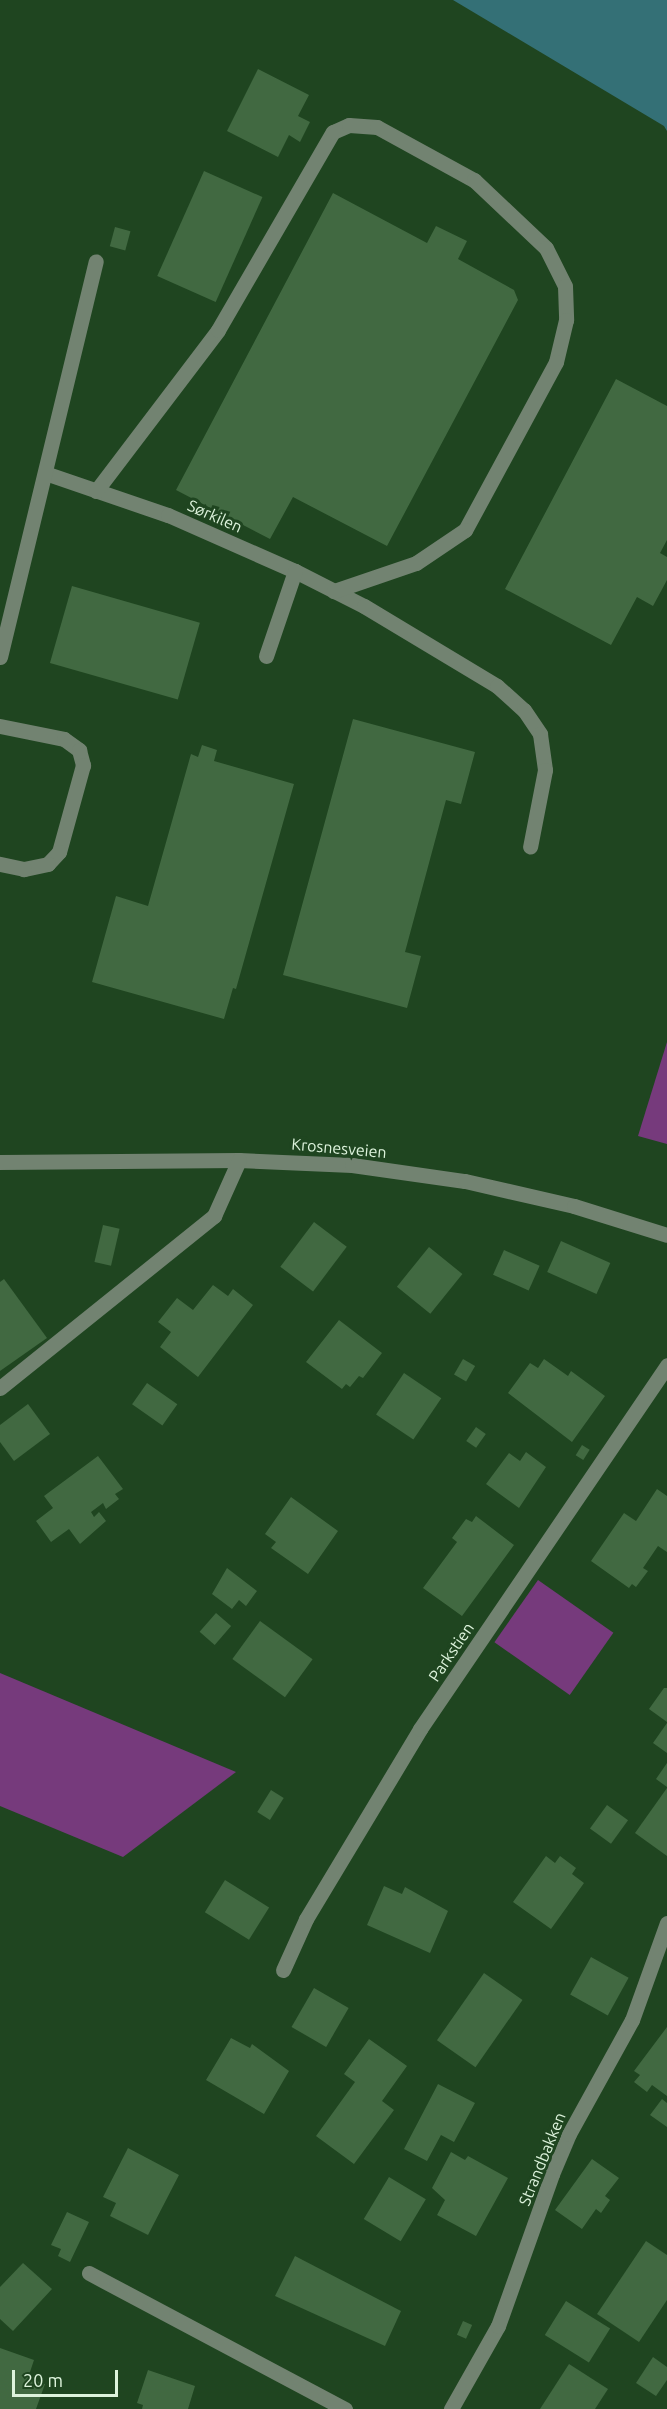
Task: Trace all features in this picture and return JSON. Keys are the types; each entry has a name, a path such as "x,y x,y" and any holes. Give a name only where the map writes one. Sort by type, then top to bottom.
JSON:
{"street":[{"path":"96,491 218,330 333,132 349,125 377,127 474,180 546,248 565,286 566,320 556,362 465,530 416,563 334,591"},
{"path":"0,657 96,261"},
{"name":"Sørkilen","path":"45,473 168,515 295,571 364,606 498,686 524,710 540,734 545,770 530,847"},
{"path":"266,656 295,571"},
{"path":"0,726 64,739 79,750 82,765 59,852 48,864 24,868 0,864"},
{"path":"0,1388 214,1216 239,1160"},
{"name":"Krosnesveien","path":"0,1162 239,1160 352,1165 465,1181 574,1206 667,1235"},
{"name":"Parkstien","path":"282,1970 306,1919 420,1728 667,1365"},
{"name":"Strandbakken","path":"451,2409 498,2326 552,2174 569,2134 632,2020 667,1923"},
{"path":"89,2273 345,2409"}],"shaded area":[{"path":"667,1042 667,1144 638,1136"},
{"path":"538,1580 613,1633 570,1695 494,1642"},
{"path":"0,1673 236,1772 123,1857 0,1806"}],"water":[{"path":"453,0 667,0 667,131 664,126"}],"building":[{"path":"258,69 309,95 298,116 310,122 300,142 289,135 278,157 227,131"},
{"path":"204,171 262,197 216,302 157,276"},
{"path":"333,193 427,243 436,226 467,241 458,259 514,290 518,300 387,546 293,497 270,539 176,490"},
{"path":"115,227 130,231 125,250 110,246"},
{"path":"616,379 667,406 667,540 660,553 667,557 667,580 653,606 637,597 611,645 505,589"},
{"path":"72,586 200,623 178,700 50,663"},
{"path":"353,719 475,752 461,804 446,800 405,952 421,956 407,1008 283,975"},
{"path":"202,745 217,750 214,761 294,784 236,989 233,988 224,1019 92,982 116,896 148,906 191,754 198,757"},
{"path":"314,1222 347,1247 313,1291 280,1267"},
{"path":"103,1225 120,1229 111,1266 94,1262"},
{"path":"561,1241 610,1263 597,1294 547,1272"},
{"path":"429,1247 462,1274 430,1314 397,1287"},
{"path":"504,1250 540,1266 529,1291 493,1275"},
{"path":"4,1279 47,1338 0,1371 0,1282"},
{"path":"213,1285 228,1296 233,1289 253,1305 198,1377 160,1347 171,1332 158,1322 177,1298 193,1310"},
{"path":"339,1320 382,1353 363,1378 359,1376 350,1387 346,1384 342,1389 306,1362"},
{"path":"463,1359 475,1366 466,1382 454,1375"},
{"path":"544,1359 568,1376 571,1371 605,1396 572,1442 508,1393 530,1363 538,1368"},
{"path":"404,1373 441,1398 413,1440 376,1414"},
{"path":"147,1383 177,1404 162,1426 132,1404"},
{"path":"28,1404 50,1434 14,1461 0,1442 0,1425"},
{"path":"476,1427 486,1434 476,1448 466,1441"},
{"path":"582,1445 590,1450 583,1460 576,1455"},
{"path":"526,1452 546,1467 519,1508 486,1484 509,1453 520,1461"},
{"path":"98,1456 123,1489 115,1494 119,1499 106,1509 103,1503 91,1512 94,1517 99,1512 106,1521 80,1544 69,1529 51,1542 36,1521 53,1508 44,1496"},
{"path":"657,1489 667,1496 667,1552 658,1546 643,1568 648,1571 636,1587 632,1584 629,1588 591,1561 624,1513 636,1521"},
{"path":"291,1497 338,1531 308,1574 271,1548 276,1542 265,1534"},
{"path":"476,1516 514,1545 462,1616 423,1588 457,1542 452,1538 466,1519 472,1522"},
{"path":"227,1568 257,1591 246,1606 239,1600 232,1609 212,1594"},
{"path":"216,1613 231,1626 215,1645 200,1632"},
{"path":"260,1621 313,1659 285,1697 232,1659"},
{"path":"664,1688 667,1688 667,1722 649,1709"},
{"path":"667,1723 667,1753 653,1743"},
{"path":"667,1763 667,1787 656,1779"},
{"path":"667,1788 667,1856 635,1833"},
{"path":"271,1790 284,1798 270,1820 257,1812"},
{"path":"607,1805 628,1820 611,1844 590,1828"},
{"path":"546,1856 555,1863 560,1856 576,1868 572,1874 584,1883 551,1929 513,1902"},
{"path":"225,1880 269,1908 249,1940 205,1912"},
{"path":"384,1886 402,1894 405,1887 448,1911 430,1953 367,1925"},
{"path":"591,1957 629,1978 608,2015 570,1995"},
{"path":"484,1973 523,2000 475,2067 437,2040"},
{"path":"314,1988 349,2008 326,2047 292,2027"},
{"path":"667,2027 667,2096 652,2085 647,2092 634,2082 640,2075 634,2071"},
{"path":"231,2038 250,2048 252,2044 289,2071 264,2114 206,2080"},
{"path":"369,2039 407,2066 382,2101 394,2110 354,2164 316,2136 355,2082 344,2074"},
{"path":"438,2084 475,2103 454,2142 441,2135 427,2161 404,2149"},
{"path":"662,2099 667,2103 667,2127 650,2115"},
{"path":"128,2148 179,2175 148,2235 110,2216 116,2203 103,2197"},
{"path":"451,2152 465,2160 468,2156 508,2178 476,2236 437,2215 445,2200 432,2188"},
{"path":"592,2159 619,2178 605,2196 610,2200 601,2213 596,2209 582,2229 555,2210"},
{"path":"389,2177 426,2199 401,2241 364,2219"},
{"path":"67,2212 89,2222 70,2262 58,2256 61,2249 51,2245"},
{"path":"646,2241 667,2255 667,2300 639,2342 597,2314"},
{"path":"295,2256 401,2311 385,2346 275,2296"},
{"path":"23,2263 52,2289 13,2331 0,2319 0,2287"},
{"path":"566,2301 610,2329 589,2362 545,2335"},
{"path":"463,2321 472,2325 466,2339 457,2335"},
{"path":"0,2348 34,2360 28,2378 45,2384 36,2409 0,2409"},
{"path":"653,2357 667,2367 667,2380 656,2396 636,2383"},
{"path":"569,2364 608,2389 595,2409 540,2409"},
{"path":"148,2370 195,2386 188,2409 142,2409 143,2405 137,2403"}]}
